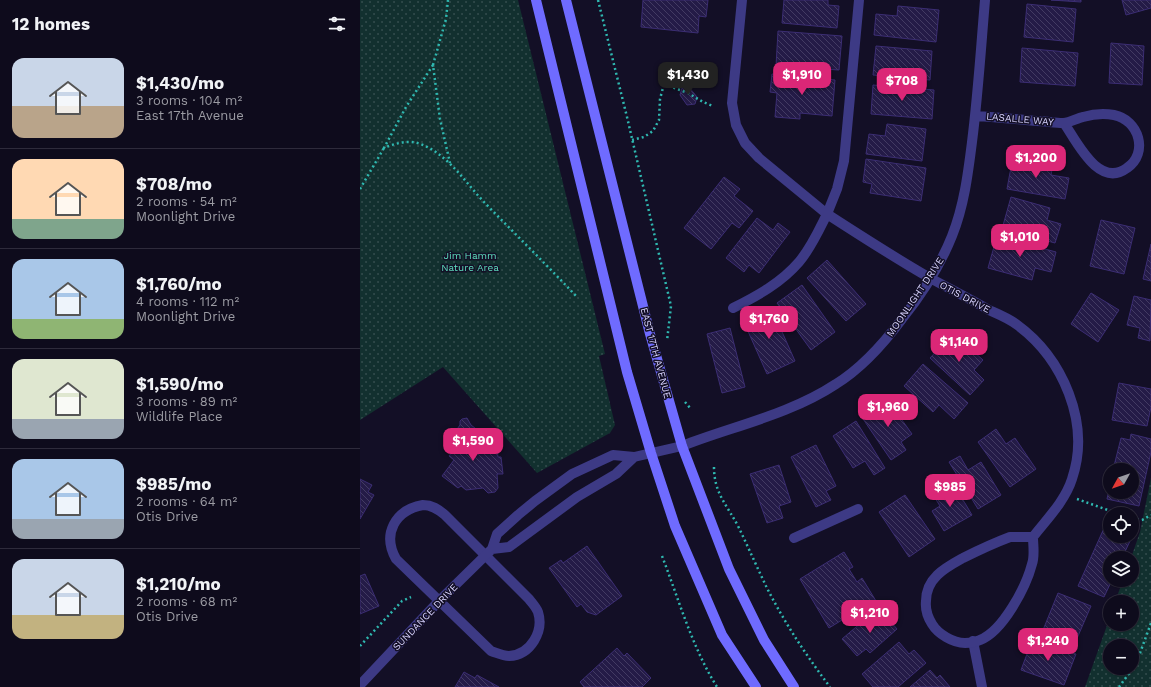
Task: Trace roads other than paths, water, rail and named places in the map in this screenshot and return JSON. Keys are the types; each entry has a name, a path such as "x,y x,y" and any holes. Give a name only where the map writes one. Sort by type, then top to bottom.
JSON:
{"main road":[{"path":"536,0 627,372 651,453 675,526 722,635 756,687"},
{"name":"EAST 17TH AVENUE","path":"566,0 650,334 682,446 728,569 764,640 794,687"}],"street":[{"name":"OTIS DRIVE","path":"742,0 732,103 736,125 745,143 759,158 827,214 930,278 1014,323 1027,332 1039,344 1055,367 1070,397 1077,425 1078,454 1072,480 1065,495 1034,537"},
{"path":"733,308 754,298 787,274 799,261 814,240 827,214 837,189 844,161 859,0"},
{"name":"MOONLIGHT DRIVE","path":"682,446 773,415 816,396 855,370 887,339 908,311 945,253 959,216 968,174 975,116 985,0"},
{"name":"LASALLE WAY","path":"975,116 1064,123"},
{"path":"1084,116 1118,116 1130,124 1137,133 1140,141 1139,152 1134,162 1125,170 1116,173 1107,173 1100,170 1092,163 1064,123 1084,116"},
{"name":"SUNDANCE DRIVE","path":"360,685 440,600 489,552 497,534 535,501 572,474 613,455 634,457 682,446"},
{"path":"489,552 509,548 577,497 616,474 634,457"},
{"path":"428,505 434,507 445,514 489,552 538,611 540,625 537,637 531,646 516,655 509,656 491,651 440,600 396,558 392,550 390,541 392,530 397,519 404,512 413,507 428,505"},
{"path":"794,538 858,509"},
{"path":"1010,537 1034,537 1033,563 1024,587 1010,611 992,631 980,640 964,643 949,639 936,630 925,611 926,595 929,585 944,569 990,544 1010,537"},
{"path":"973,641 982,687"}],"park label":[{"name":"Jim Hamm Nature Area","path":"470,260"}]}
